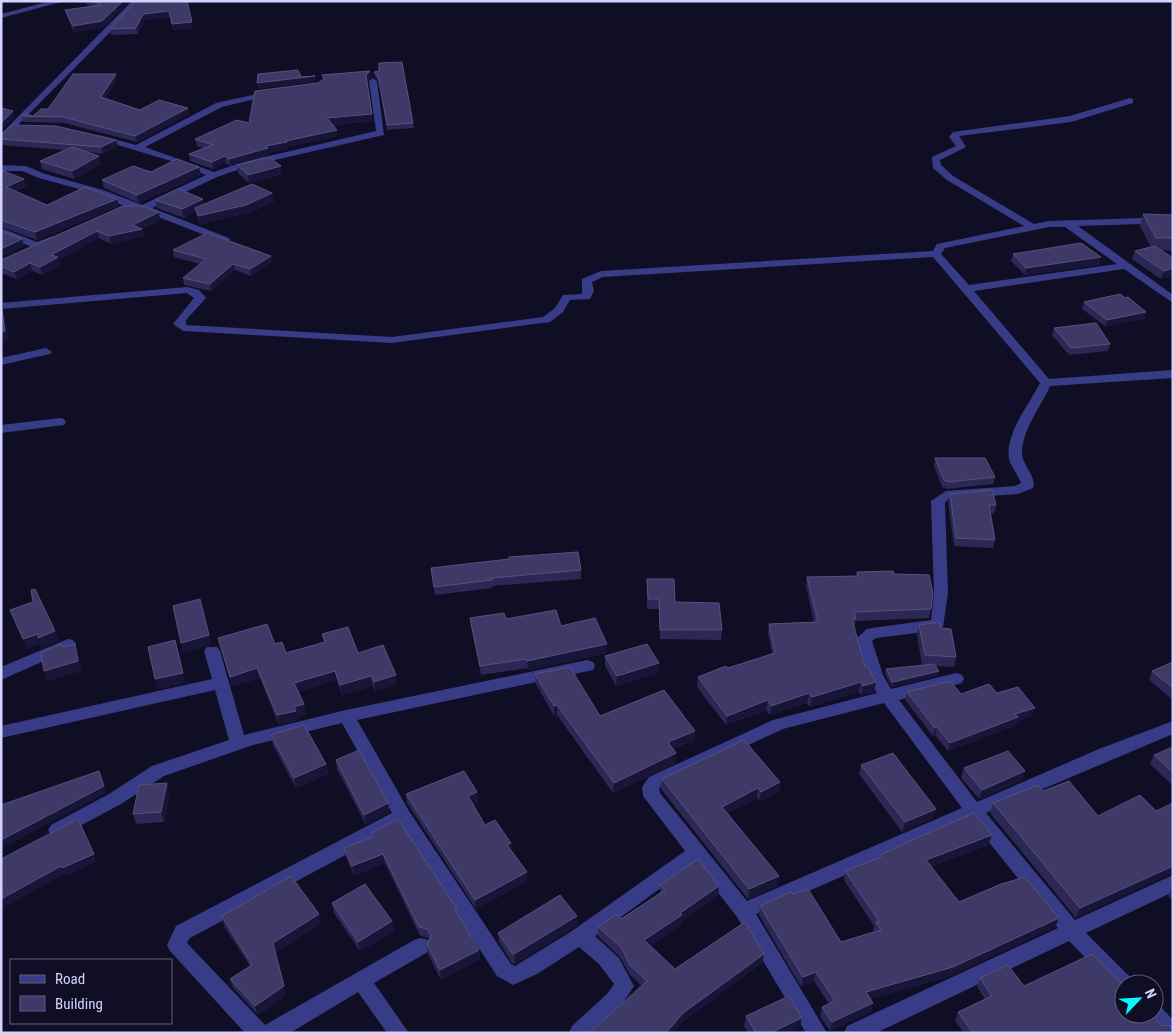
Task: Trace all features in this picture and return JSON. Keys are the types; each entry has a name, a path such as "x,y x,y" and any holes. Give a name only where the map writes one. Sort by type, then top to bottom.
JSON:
{"street":[{"path":"1,16 62,1"},
{"path":"1,139 19,126 108,27 137,1"},
{"path":"114,213 139,208 214,175 246,164 381,133 373,81"},
{"path":"136,148 219,105 255,94 282,91"},
{"path":"1034,228 950,178 936,166 935,159 959,148 960,145 954,137 956,134 1071,119 1130,102"},
{"path":"91,134 174,159 214,175"},
{"path":"1,168 23,168 42,176 100,192 231,242"},
{"path":"936,254 941,246 1034,228 1068,224 1173,220"},
{"path":"1068,224 1173,300"},
{"path":"1,231 37,246"},
{"path":"23,253 63,235"},
{"path":"936,254 1046,383"},
{"path":"1,306 187,290 195,292 200,298 181,319 179,324 183,328 392,340 546,320 560,310 567,297 586,297 589,291 586,282 594,275 936,254"},
{"path":"966,288 1126,266"},
{"path":"1158,289 1173,287"},
{"path":"1,362 46,352"},
{"path":"1046,383 1173,374"},
{"path":"1046,383 1040,398 1022,426 1015,459 1028,485 1018,490 946,495 938,502 941,593 938,623 932,626 872,633 864,638 876,675 887,696 975,812 1072,931 1114,974"},
{"path":"1,429 60,422"},
{"path":"1,674 68,644"},
{"path":"212,651 238,744"},
{"path":"45,836 115,799 158,771 238,744 346,716 586,666"},
{"path":"817,1033 744,911 652,796 649,789 654,781 779,724 956,679"},
{"path":"1,732 221,683"},
{"path":"346,716 403,816 504,970 513,976 522,973 565,943 579,937 697,852"},
{"path":"744,911 1105,754 1173,727"},
{"path":"259,1033 177,945 177,941 183,932 403,816"},
{"path":"854,1033 1173,884"},
{"path":"579,937 588,942 620,975 624,986 614,1000 579,1033"},
{"path":"272,1033 421,946"},
{"path":"361,980 399,1033"}],"building":[{"path":"92,1 123,1 102,21 73,26 65,10 101,5"},
{"path":"136,1 187,1 192,22 172,24 169,11 143,14 136,28 110,29"},
{"path":"402,62 413,123 387,125 378,76 374,72 379,71 379,63"},
{"path":"298,70 301,77 315,76 257,83 258,74"},
{"path":"370,71 366,75 372,114 327,118 337,130 266,146 268,148 229,159 225,156 212,162 189,154 213,145 195,139 237,120 249,123 255,91 318,83 324,79 322,75"},
{"path":"73,74 116,74 101,97 140,110 159,100 188,108 135,136 63,117 21,116 24,114 33,116 41,109 48,109"},
{"path":"1,108 13,111 1,123"},
{"path":"13,125 56,126 116,140 101,147 1,139 1,135"},
{"path":"72,147 99,156 72,171 40,161"},
{"path":"269,157 281,166 248,175 237,165"},
{"path":"177,159 199,167 137,195 102,180 133,166 151,172"},
{"path":"1,170 24,179 6,187 47,205 85,187 117,199 35,232 1,220"},
{"path":"252,184 272,193 246,205 198,216 195,208"},
{"path":"178,189 203,199 182,209 155,200"},
{"path":"123,206 141,206 159,212 133,225 142,229 109,236 97,231 51,255 58,257 40,267 30,263 14,272 1,266 1,260"},
{"path":"1143,214 1173,215 1173,238 1156,238"},
{"path":"1,231 22,239 1,249"},
{"path":"207,233 271,256 250,269 233,264 210,284 183,278 206,259 173,250"},
{"path":"1081,243 1101,257 1026,268 1013,254"},
{"path":"1155,246 1173,258 1173,268 1164,271 1135,251"},
{"path":"1120,294 1125,298 1128,297 1146,312 1107,320 1084,302"},
{"path":"1,303 5,331 1,332"},
{"path":"1096,323 1110,344 1071,348 1054,328"},
{"path":"935,458 985,458 995,477 948,482 944,480"},
{"path":"992,490 996,505 989,505 995,540 956,538 950,494"},
{"path":"578,552 581,570 492,578 492,580 434,587 431,568 509,559 509,557"},
{"path":"893,571 894,574 929,575 933,593 931,609 854,612 856,619 852,619 865,667 867,666 876,682 863,686 861,682 812,697 809,693 771,706 768,700 727,716 698,677 726,666 728,668 775,653 769,624 818,622 807,577 858,576 857,572"},
{"path":"647,579 674,579 675,602 719,603 722,630 660,630 659,599 648,599"},
{"path":"35,589 55,631 38,638 38,634 23,639 10,610 33,602 31,590"},
{"path":"200,599 209,635 181,643 173,606"},
{"path":"556,610 561,626 595,618 607,644 527,661 526,659 480,666 470,618 504,613 506,619"},
{"path":"939,622 941,628 951,629 956,657 925,655 919,625"},
{"path":"267,624 275,644 282,642 286,653 325,642 322,634 348,627 358,653 383,645 396,675 374,682 371,676 340,685 335,671 294,683 304,704 294,707 296,711 277,715 257,668 230,677 218,638"},
{"path":"175,640 183,673 155,679 148,647"},
{"path":"61,644 63,647 75,644 78,661 44,671 41,653"},
{"path":"647,644 659,663 617,676 605,656"},
{"path":"1173,662 1173,688 1152,671"},
{"path":"934,664 939,671 893,682 886,669"},
{"path":"570,667 600,716 664,690 695,731 668,742 676,753 614,783 557,705 554,706 535,674"},
{"path":"950,681 961,694 989,684 997,693 1018,687 1035,708 1015,714 1018,717 950,743 937,727 935,728 907,692"},
{"path":"304,725 326,764 294,778 271,735"},
{"path":"744,740 780,782 761,792 758,788 722,807 779,876 749,889 662,779"},
{"path":"1173,747 1173,773 1154,755"},
{"path":"359,750 388,803 364,815 336,760"},
{"path":"1008,751 1025,771 982,790 964,768"},
{"path":"893,753 936,809 905,822 861,765"},
{"path":"99,771 104,786 1,840 1,805"},
{"path":"464,771 477,792 468,796 485,825 495,820 511,843 507,845 527,872 475,900 406,794"},
{"path":"1069,781 1098,816 1140,795 1156,811 1173,803 1173,866 1080,908 993,803 1038,785 1043,791"},
{"path":"167,783 161,812 133,814 139,785"},
{"path":"974,813 992,835 926,860 959,902 1001,884 1025,877 1059,918 953,967 866,992 873,1003 832,1022 822,1007 835,1001 816,972 803,977 760,906 791,892 793,894 808,889 841,942 881,930 876,922 879,921 845,871 881,857 880,855"},
{"path":"78,819 94,854 62,868 61,866 1,899 1,859"},
{"path":"398,819 457,909 455,910 479,950 440,970 427,944 431,936 427,929 419,927 383,854 352,866 344,848 373,837 372,833"},
{"path":"698,859 719,886 680,913 682,915 644,940 675,969 745,922 764,954 683,1013 666,1033 589,1033 647,981 630,965 621,947 598,927 616,914 621,919 665,890 660,885"},
{"path":"291,876 319,914 273,943 284,986 255,1006 230,979 252,965 222,916"},
{"path":"365,884 392,921 358,942 332,903"},
{"path":"560,895 577,916 514,954 512,953 498,933"},
{"path":"1092,954 1114,976 1114,1024 1160,1024 1170,1026 1173,1033 973,1033 958,1012 992,996 980,978 1008,965 1024,986"},
{"path":"789,996 802,1018 770,1033 756,1033 746,1016"}]}
